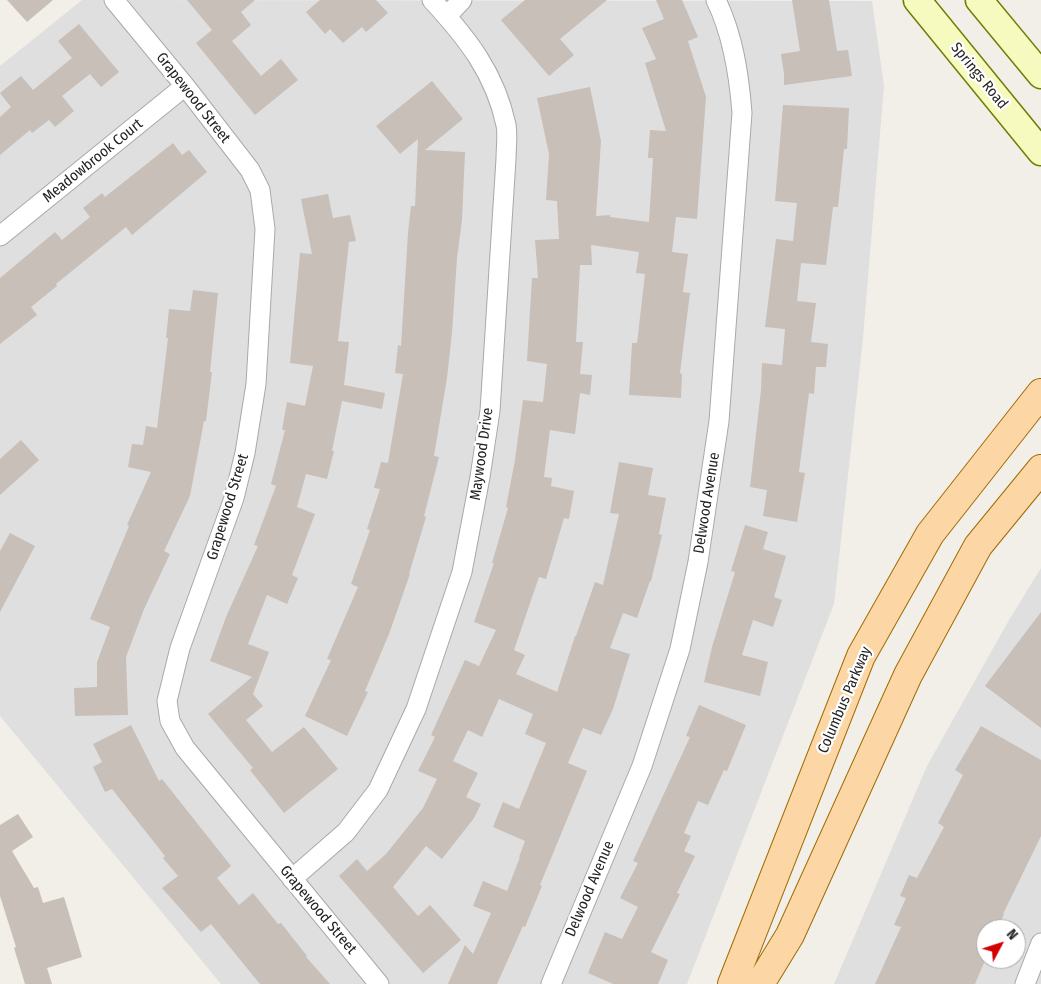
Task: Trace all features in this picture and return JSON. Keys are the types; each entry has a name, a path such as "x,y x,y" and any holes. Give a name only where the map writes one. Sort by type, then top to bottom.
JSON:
{"main road":[{"name":"Springs Road","path":"917,0 1041,152"},
{"path":"979,0 1041,75"},
{"name":"Columbus Parkway","path":"732,984 861,656 930,534 1041,394"},
{"path":"760,984 790,935 908,675 978,546 1041,469"}],"street":[{"name":"Grapewood Street","path":"114,0 185,86 250,170 260,190 265,229 256,384 245,453 234,498 180,648 167,701 170,721 185,748 379,984"},
{"name":"Maywood Drive","path":"292,879 346,832 378,790 416,709 462,572 480,477 490,411 506,159 506,127 497,93 480,59 447,16 432,0"},
{"path":"447,16 462,0"},
{"name":"Delwood Avenue","path":"551,984 642,766 680,649 698,562 719,421 742,112 739,77 733,49 716,0"},
{"name":"Meadowbrook Court","path":"0,236 185,86"},
{"path":"1025,984 1041,943"}],"shaded area":[{"path":"82,0 872,1 884,86 863,338 834,604 687,984 221,984 0,716 0,66"},
{"path":"1041,568 1041,984 834,984 927,766 1009,620"}],"building":[{"path":"7,0 53,0 27,22"},
{"path":"187,0 255,0 241,12 251,25 232,41 261,76 281,59 298,80 255,115 196,43 212,30"},
{"path":"320,0 376,0 388,13 366,32 362,27 343,43 330,29 325,34 306,12"},
{"path":"525,0 607,0 560,39 574,55 549,76 501,20"},
{"path":"656,0 682,0 698,37 688,41 706,97 697,219 676,217 672,252 688,254 683,292 690,293 680,373 682,374 681,398 629,395 632,343 637,343 645,274 636,273 639,252 591,245 592,265 580,265 576,342 583,342 580,374 592,375 590,395 580,393 575,434 550,430 544,477 552,478 551,486 574,491 569,519 564,518 546,579 539,577 514,650 525,655 516,674 557,692 595,582 603,585 619,514 610,513 619,462 653,468 648,495 666,498 659,534 662,535 651,581 637,618 623,613 610,648 630,654 613,709 601,735 583,728 568,763 587,771 540,885 542,886 525,927 523,926 497,984 448,984 465,945 473,954 491,913 473,906 483,881 507,891 520,857 525,841 493,827 503,802 519,809 546,743 525,734 533,714 499,699 482,737 468,730 453,761 478,773 466,797 481,804 474,818 442,859 426,846 393,887 418,916 430,905 461,940 423,973 339,876 357,859 367,871 386,854 423,808 437,779 418,771 435,737 431,735 465,660 479,666 496,630 474,622 494,563 492,563 508,508 506,507 515,460 523,400 543,402 547,364 527,361 532,278 538,278 535,240 559,239 557,201 546,200 549,154 537,98 590,87 601,141 596,216 610,215 610,217 649,222 653,158 648,158 650,130 666,131 645,63 656,59 642,28 664,19"},
{"path":"792,0 829,0 837,51 848,50 852,76 784,85 781,54 800,51"},
{"path":"79,24 119,72 101,87 90,74 62,96 74,111 55,127 49,120 32,133 30,130 0,155 0,117 11,107 0,93 21,76 33,90 72,58 58,41"},
{"path":"432,81 463,119 425,150 465,152 462,220 457,258 452,333 447,378 434,456 439,457 424,516 426,517 410,574 389,634 365,691 368,692 347,736 305,716 331,660 327,659 358,587 351,584 370,530 367,529 380,489 374,488 381,462 388,463 403,374 395,373 398,345 401,346 411,206 415,206 418,139 400,154 376,126"},
{"path":"783,105 849,108 847,149 844,149 838,207 833,207 826,265 801,263 797,301 816,303 811,342 828,344 826,367 816,367 814,394 809,393 799,472 805,473 797,522 763,516 767,490 750,487 761,390 762,363 782,365 785,329 765,327 776,239 793,241 797,203 775,201"},
{"path":"173,143 182,155 189,150 207,172 132,235 126,227 56,284 57,286 31,307 37,315 0,344 0,278 55,232 62,240 90,217 83,208 102,193 105,197"},
{"path":"328,194 333,218 350,215 356,241 349,242 338,341 349,342 344,385 385,393 382,409 342,401 332,451 334,451 327,479 306,474 297,507 315,514 292,575 298,578 287,604 267,595 248,644 269,652 253,694 263,706 246,720 272,752 304,727 338,769 284,813 250,770 253,768 208,714 252,677 210,661 226,617 258,546 254,545 276,486 271,484 285,430 282,430 287,402 305,406 313,366 290,363 300,253 312,254 301,199"},
{"path":"193,290 218,293 206,421 204,421 190,496 164,551 170,554 144,609 126,657 128,715 75,716 74,688 97,687 97,662 110,627 90,619 129,526 127,525 151,472 128,467 132,444 143,445 146,426 157,428 168,338 166,338 169,309 190,311"},
{"path":"21,440 39,460 0,495 0,459"},
{"path":"745,525 768,532 763,549 786,556 774,597 782,600 773,627 753,620 742,655 768,662 760,696 704,682 712,647 735,572 731,571"},
{"path":"10,533 35,546 0,612 0,551"},
{"path":"1041,612 1041,728 985,686"},
{"path":"699,705 746,725 727,771 724,770 708,805 698,801 684,833 691,836 684,851 695,856 677,893 680,894 651,952 668,960 658,984 613,984 588,973 605,932 622,939 638,907 620,898 638,863 633,861 690,737 686,736"},
{"path":"131,725 159,781 162,779 231,866 217,878 239,905 253,893 278,924 281,923 306,957 330,984 260,984 211,924 201,932 162,888 178,876 163,858 165,856 112,789 105,792 93,767 102,762 93,744"},
{"path":"981,726 1041,760 1041,836 1002,919 976,919 976,969 981,969 975,984 875,984 901,927 894,925 906,898 900,896 909,875 917,878 944,827 938,823 963,775 955,770"},
{"path":"18,814 33,837 12,851 34,888 38,887 43,903 64,897 82,957 47,968 52,984 25,984 0,896 0,825"}]}
